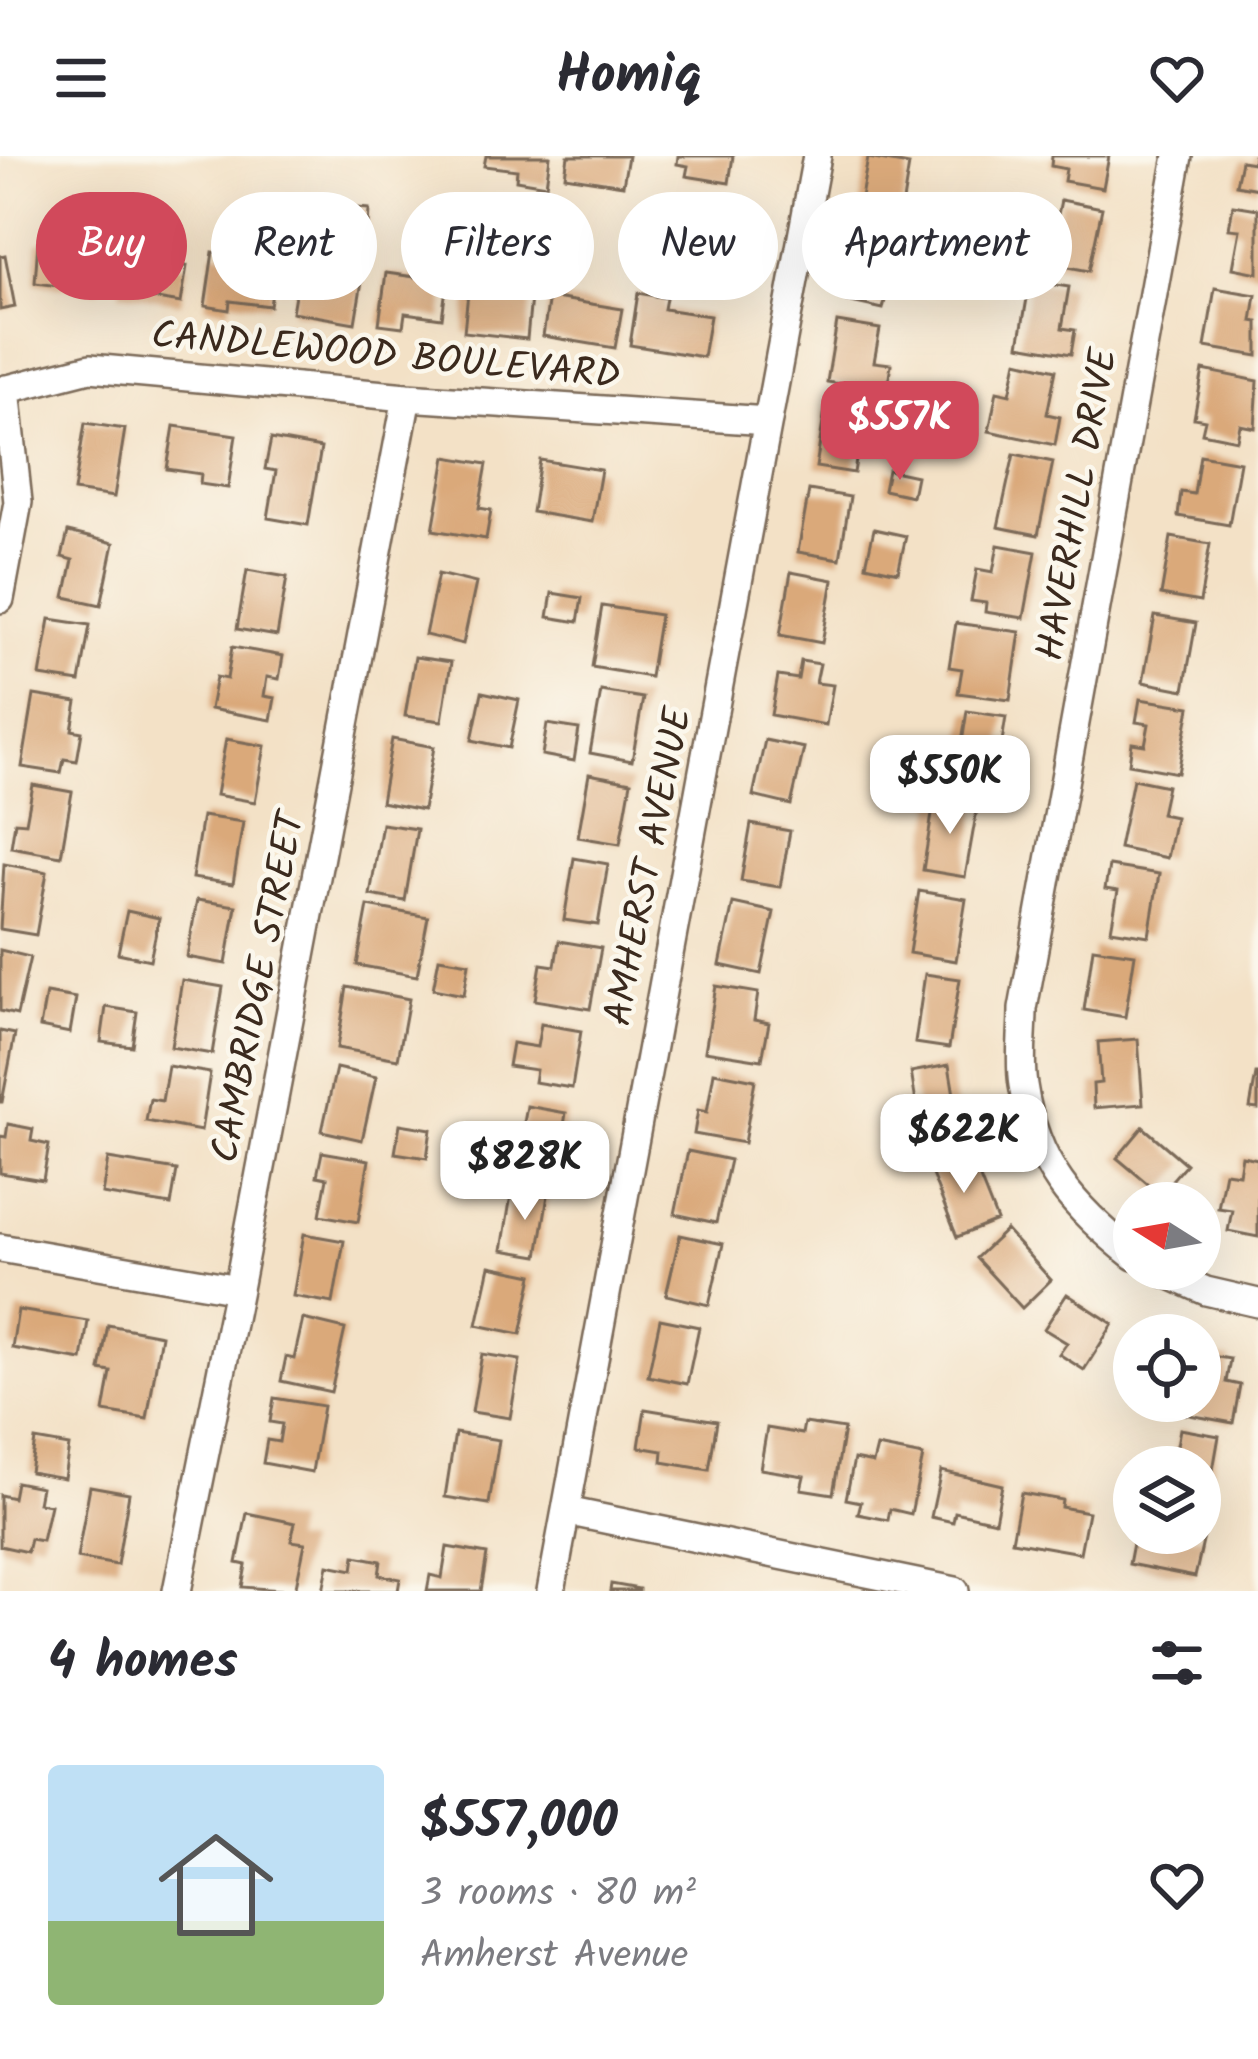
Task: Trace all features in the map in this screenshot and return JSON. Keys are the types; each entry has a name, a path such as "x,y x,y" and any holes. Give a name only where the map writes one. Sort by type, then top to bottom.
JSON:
{"street":[{"name":"AMHERST AVENUE","path":"551,1591 817,156"},
{"name":"HAVERHILL DRIVE","path":"1113,1239 1087,1218 1043,1160 1022,1084 1023,1009 1178,156"},
{"name":"CANDLEWOOD BOULEVARD","path":"3,390 90,368 407,397 768,422"},
{"path":"0,599 18,502 3,390"},
{"name":"CAMBRIDGE STREET","path":"176,1591 407,397"},
{"path":"0,1248 238,1289"},
{"path":"1204,1290 1258,1303"},
{"path":"566,1511 955,1591"}],"building":[{"path":"486,156 550,156 546,185 516,180 517,170 484,166"},
{"path":"568,156 628,156 623,185 565,176"},
{"path":"678,156 733,156 729,183 686,176 688,166 677,164"},
{"path":"1052,156 1109,156 1103,188 1064,181 1066,169 1051,166"},
{"path":"1258,156 1258,189 1236,185 1241,161 1253,163"},
{"path":"868,158 909,165 905,192 862,192"},
{"path":"1072,202 1102,208 1089,271 1072,268"},
{"path":"1233,205 1258,209 1258,273 1233,268 1240,230 1229,229"},
{"path":"5,255 15,307 0,310 0,256"},
{"path":"211,266 211,300 271,300 270,306 230,301 229,310 205,306"},
{"path":"386,273 401,275 401,300 444,300 442,318 405,313 403,327 379,324"},
{"path":"1215,288 1256,295 1252,321 1258,322 1258,356 1205,347"},
{"path":"294,300 359,300 355,323 292,312"},
{"path":"467,300 531,300 527,339 464,332"},
{"path":"549,300 622,309 615,348 543,336"},
{"path":"637,300 666,300 664,309 710,316 703,357 630,345"},
{"path":"847,300 885,300 883,309"},
{"path":"1027,300 1067,300 1062,328 1075,330 1071,354 1019,345"},
{"path":"837,322 880,329 874,362 891,364 887,391 827,382"},
{"path":"1017,361 1056,370 1047,414 1060,417 1055,445 989,431 997,391 1010,394"},
{"path":"1203,370 1258,381 1255,428 1240,425 1237,440 1202,433 1205,420 1194,418"},
{"path":"825,410 863,415 854,473 816,467"},
{"path":"85,423 125,429 114,497 74,491"},
{"path":"174,426 236,435 228,488 200,484 201,474 167,469"},
{"path":"271,439 321,448 308,525 268,518 276,471 265,469"},
{"path":"1014,454 1053,462 1038,535 998,527"},
{"path":"1200,455 1240,462 1229,525 1178,516 1181,492 1194,494"},
{"path":"446,457 487,464 479,508 491,510 486,539 433,530"},
{"path":"540,460 601,470 592,522 532,512"},
{"path":"888,470 916,476 912,496 884,490"},
{"path":"809,490 850,497 840,559 798,552"},
{"path":"874,529 906,536 898,572 866,565"},
{"path":"68,532 114,543 101,605 65,597 73,560 62,557"},
{"path":"1171,537 1210,544 1200,602 1161,595"},
{"path":"998,545 1036,552 1024,618 985,612 986,603 971,601 977,569 993,572"},
{"path":"247,570 287,577 277,636 237,629"},
{"path":"791,572 833,580 822,643 780,635"},
{"path":"438,574 476,583 463,644 425,635"},
{"path":"552,593 582,598 578,622 548,617"},
{"path":"602,606 660,615 650,677 592,667"},
{"path":"1155,616 1196,623 1184,690 1143,682"},
{"path":"50,619 90,625 80,682 40,676"},
{"path":"956,623 1020,632 1010,700 958,693 962,669 949,667"},
{"path":"232,647 283,656 279,679 267,677 264,696 275,698 271,720 210,709 216,677 227,679"},
{"path":"415,657 451,662 442,721 405,716"},
{"path":"801,661 820,664 816,683 833,685 826,725 771,715 778,676 798,679"},
{"path":"601,691 643,698 632,761 590,753"},
{"path":"482,692 519,700 509,748 472,740"},
{"path":"34,695 77,702 72,730 82,732 77,761 64,759 61,773 22,767"},
{"path":"1140,699 1190,707 1178,773 1129,764 1132,743 1145,745 1149,724 1136,722"},
{"path":"967,711 1006,717 994,791 942,782 947,752 960,755"},
{"path":"547,724 579,729 574,761 542,755"},
{"path":"226,739 265,746 255,802 216,795"},
{"path":"392,739 434,747 423,810 381,802"},
{"path":"765,740 804,748 791,805 753,796"},
{"path":"589,774 631,782 620,844 578,837"},
{"path":"1133,779 1167,786 1161,814 1175,817 1167,858 1119,848"},
{"path":"33,785 72,792 61,856 11,847 15,822 26,823"},
{"path":"935,796 978,804 965,877 923,870"},
{"path":"202,816 243,822 233,884 192,878"},
{"path":"382,824 417,829 405,901 370,895"},
{"path":"751,824 790,831 780,887 741,881"},
{"path":"574,858 608,864 598,925 564,920"},
{"path":"4,864 47,872 36,935 0,929"},
{"path":"1109,866 1159,874 1149,936 1111,930 1118,891 1105,889"},
{"path":"919,891 966,899 956,961 909,953"},
{"path":"197,900 236,906 226,964 187,957"},
{"path":"733,903 774,912 761,974 720,965"},
{"path":"368,906 428,917 417,976 357,965"},
{"path":"127,911 159,918 150,960 118,953"},
{"path":"559,941 601,948 590,1009 535,1000 541,964 555,966"},
{"path":"1093,948 1135,954 1125,1017 1084,1010"},
{"path":"0,950 30,957 17,1015 0,1011"},
{"path":"439,958 469,963 464,995 433,989"},
{"path":"925,974 960,979 949,1048 915,1043"},
{"path":"182,980 223,987 212,1054 171,1047"},
{"path":"716,986 758,993 754,1020 769,1023 762,1060 705,1051"},
{"path":"347,987 409,999 398,1059 337,1048"},
{"path":"46,993 76,998 70,1033 40,1027"},
{"path":"106,1007 137,1012 132,1046 101,1042"},
{"path":"541,1024 581,1031 572,1088 534,1082 536,1070 508,1066 512,1043 537,1047"},
{"path":"0,1031 15,1034 2,1102 0,1102"},
{"path":"1138,1039 1143,1104 1094,1108 1093,1084 1101,1083 1098,1042"},
{"path":"949,1065 961,1137 923,1144 911,1072"},
{"path":"168,1066 210,1073 201,1131 146,1121 150,1099 162,1101"},
{"path":"336,1068 376,1077 362,1140 322,1131"},
{"path":"714,1072 755,1080 744,1143 694,1134 698,1110 707,1112"},
{"path":"1258,1074 1258,1109 1250,1108"},
{"path":"527,1106 566,1113 557,1170 517,1163"},
{"path":"8,1124 33,1129 31,1141 49,1145 43,1180 0,1173 0,1136 6,1137"},
{"path":"400,1124 431,1129 427,1158 395,1153"},
{"path":"1143,1127 1186,1164 1170,1182 1146,1182 1117,1158"},
{"path":"688,1151 730,1160 716,1223 675,1214"},
{"path":"322,1152 369,1160 358,1222 320,1215 327,1178 317,1176"},
{"path":"971,1156 997,1221 957,1237 931,1172"},
{"path":"1242,1156 1258,1159 1258,1237 1228,1231 1232,1210 1221,1208 1225,1172 1239,1174"},
{"path":"108,1159 177,1170 171,1205 102,1194"},
{"path":"512,1189 548,1195 538,1256 502,1250"},
{"path":"1006,1230 1051,1280 1022,1308 976,1258"},
{"path":"304,1234 344,1241 333,1303 293,1296"},
{"path":"680,1235 723,1244 709,1305 666,1295"},
{"path":"490,1266 533,1275 521,1334 477,1325"},
{"path":"1067,1294 1113,1324 1084,1370 1059,1354 1067,1343 1044,1329"},
{"path":"18,1310 88,1321 82,1360 12,1348"},
{"path":"303,1319 345,1329 331,1392 281,1381 286,1357 294,1359"},
{"path":"660,1319 699,1327 687,1384 648,1376"},
{"path":"108,1325 161,1335 147,1419 104,1412 111,1372 100,1370"},
{"path":"482,1354 520,1360 510,1418 472,1412"},
{"path":"1221,1358 1230,1359 1226,1382 1240,1385 1233,1423 1221,1421"},
{"path":"274,1398 323,1406 312,1472 263,1463 267,1440 279,1442 282,1424 270,1422"},
{"path":"645,1409 717,1421 709,1470 662,1462 663,1451 639,1447"},
{"path":"804,1423 844,1429 833,1494 801,1489 804,1476 760,1469 767,1428 802,1434"},
{"path":"1180,1429 1219,1436 1217,1446 1177,1446"},
{"path":"455,1433 499,1440 489,1504 445,1497"},
{"path":"35,1440 69,1446 64,1478 30,1472"},
{"path":"877,1447 923,1456 911,1514 890,1509 888,1520 858,1514 861,1502 846,1499 854,1459 873,1463"},
{"path":"941,1471 1002,1485 995,1521 955,1512 953,1522 931,1517"},
{"path":"16,1482 41,1487 38,1503 50,1505 42,1541 30,1539 27,1552 0,1546 0,1495 13,1498"},
{"path":"90,1486 129,1493 117,1565 77,1558"},
{"path":"1021,1493 1062,1500 1061,1507 1088,1512 1080,1553 1012,1541"},
{"path":"247,1513 295,1523 291,1541 305,1543 295,1591 242,1587 246,1565 237,1563"},
{"path":"447,1547 487,1554 481,1591 427,1591 430,1575 442,1578"},
{"path":"1131,1554 1200,1554 1195,1577 1129,1564"},
{"path":"355,1556 381,1561 379,1575 400,1579 398,1591 323,1591 328,1565 353,1570"},
{"path":"611,1584 639,1589 639,1591 610,1591"}]}
